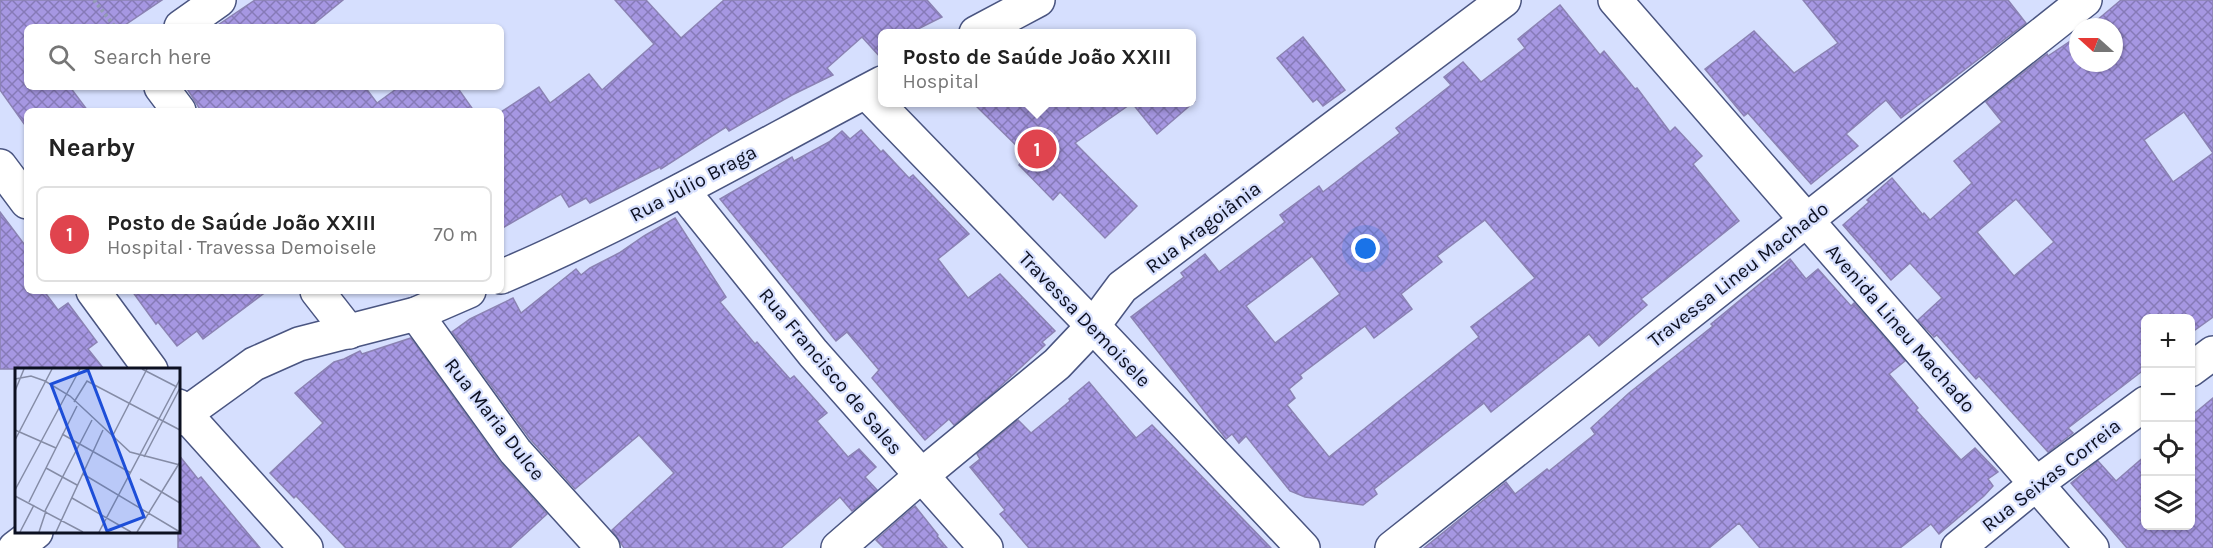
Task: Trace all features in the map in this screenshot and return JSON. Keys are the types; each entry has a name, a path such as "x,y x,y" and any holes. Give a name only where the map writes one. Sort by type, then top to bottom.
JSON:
{"street":[{"path":"184,24 219,0"},
{"path":"986,18 1038,0"},
{"name":"Rua Aragoiânia","path":"838,548 1057,363 1093,326 1122,288 1504,0"},
{"name":"Avenida Lineu Machado","path":"1615,0 2092,548"},
{"name":"Travessa Lineu Machado","path":"1392,548 2085,0"},
{"name":"Rua Júlio Braga","path":"504,277 551,256 682,190 874,87"},
{"path":"163,90 177,108"},
{"name":"Travessa Demoisele","path":"892,107 1093,326 1303,548"},
{"path":"0,166 24,198"},
{"name":"Rua Francisco de Sales","path":"682,190 813,353 986,548"},
{"path":"95,294 151,368"},
{"path":"319,294 349,332"},
{"path":"306,548 181,413 254,364 299,344 416,314 463,294"},
{"name":"Rua Maria Dulce","path":"416,314 514,451 603,548"},
{"path":"2193,368 2213,353"},
{"name":"Rua Seixas Correia","path":"1958,548 2036,484 2141,406"},
{"path":"15,548 34,533"}],"path":[{"path":"94,0 113,24"}],"building":[{"path":"0,0 162,0 126,24 24,24 24,90 72,90 86,108 24,108 24,124 0,90"},
{"path":"255,0 343,0 314,24 219,24"},
{"path":"615,0 646,0 681,38 724,0 927,0 942,17 918,29 878,29 878,55 862,37 827,68 833,75 792,95 729,131 726,127 661,169 660,167 590,203 586,198 569,207 561,194 504,227 504,110 539,87 550,103 589,74 602,90 654,44"},
{"path":"1803,0 2008,0 2026,23 1901,118 1886,100 1846,134 1858,146 1811,184 1748,113 1744,116 1705,69 1754,31 1794,73 1838,43"},
{"path":"2121,0 2213,0 2213,153 2213,317 2195,330 2195,314 2141,314 2141,372 2068,428 2073,433 2048,452 1979,376 1976,379 1937,335 1934,337 1918,320 1942,298 1910,263 1891,280 1843,225 1892,178 1923,215 1924,213 1930,220 1972,183 1954,161 2002,122 1986,102 2047,54 2048,56 2069,42 2069,72 2123,72 2123,18 2100,18","holes":["2184,112 2213,153 2173,182 2144,140","2016,199 2054,242 2014,276 1977,232"]},
{"path":"1560,5 1600,55 1604,51 1635,89 1637,88 1670,132 1675,127 1702,156 1693,164 1739,221 1641,299 1647,305 1599,346 1589,334 1491,412 1484,403 1374,489 1377,494 1363,505 1305,497 1290,491 1246,436 1239,443 1232,434 1226,439 1131,317 1184,277 1181,273 1205,254 1219,272 1285,222 1280,215 1319,186 1323,192 1400,133 1396,128 1451,85 1444,77 1463,62 1481,82 1525,48 1518,39","holes":["1485,220 1535,278 1471,327 1479,337 1329,457 1287,405 1295,398 1289,389 1302,378 1300,375 1365,326 1374,338 1412,309 1401,294 1442,262 1437,256","1312,256 1340,294 1275,343 1246,306"]},
{"path":"1303,37 1345,90 1323,106 1317,99 1313,102 1277,58"},
{"path":"188,90 367,90 377,103 395,90 459,90 472,108 199,108"},
{"path":"977,107 1126,107 1075,143 1137,206 1105,238 1060,192 1053,200 1019,165 1027,156"},
{"path":"1135,107 1188,107 1157,134"},
{"path":"861,130 909,178 913,175 969,234 938,259 968,298 1000,274 1055,331 1042,342 1045,345 993,393 954,425 949,419 925,440 872,378 879,370 847,332 836,341 720,199 792,157 794,161 829,142 842,131 850,139"},
{"path":"0,212 24,244 24,294 46,294 58,310 68,303 97,342 88,349 103,368 0,369"},
{"path":"675,218 726,297 720,302 755,344 757,342 790,379 794,376 827,413 817,421 848,457 859,449 876,467 865,477 877,490 852,511 840,497 781,548 624,548 612,530 674,473 639,435 575,489 530,439 452,332 470,319 513,298 521,313 576,269 581,275"},
{"path":"1790,259 1806,279 1818,269 1851,306 1854,303 1905,361 1889,374 1918,408 1916,410 1961,460 1975,448 1998,472 1988,479 1993,486 1984,496 1939,534 1931,524 1900,548 1760,548 1739,523 1709,548 1424,548 1506,482 1515,494 1547,469 1549,471 1595,434 1591,428 1629,393 1713,326 1711,324"},
{"path":"134,294 263,294 203,339 197,331 177,346 158,322 156,324"},
{"path":"411,338 500,462 547,514 510,548 346,548 296,496 294,498 270,473 323,423 295,393 334,362 360,351 362,354"},
{"path":"1089,382 1136,438 1152,425 1271,548 1029,548 1000,514 1005,510 970,467 980,459 977,454 1018,420 1031,433"},
{"path":"2213,398 2213,548 2127,548 2071,483 2098,461 2116,481 2141,459 2141,530 2195,530 2195,413"},
{"path":"180,456 198,479 201,477 260,548 178,548"},
{"path":"915,506 947,548 884,548 876,540"}],"place":[{"name":"Posto de Saúde João XXIII","path":"1037,149"}]}
